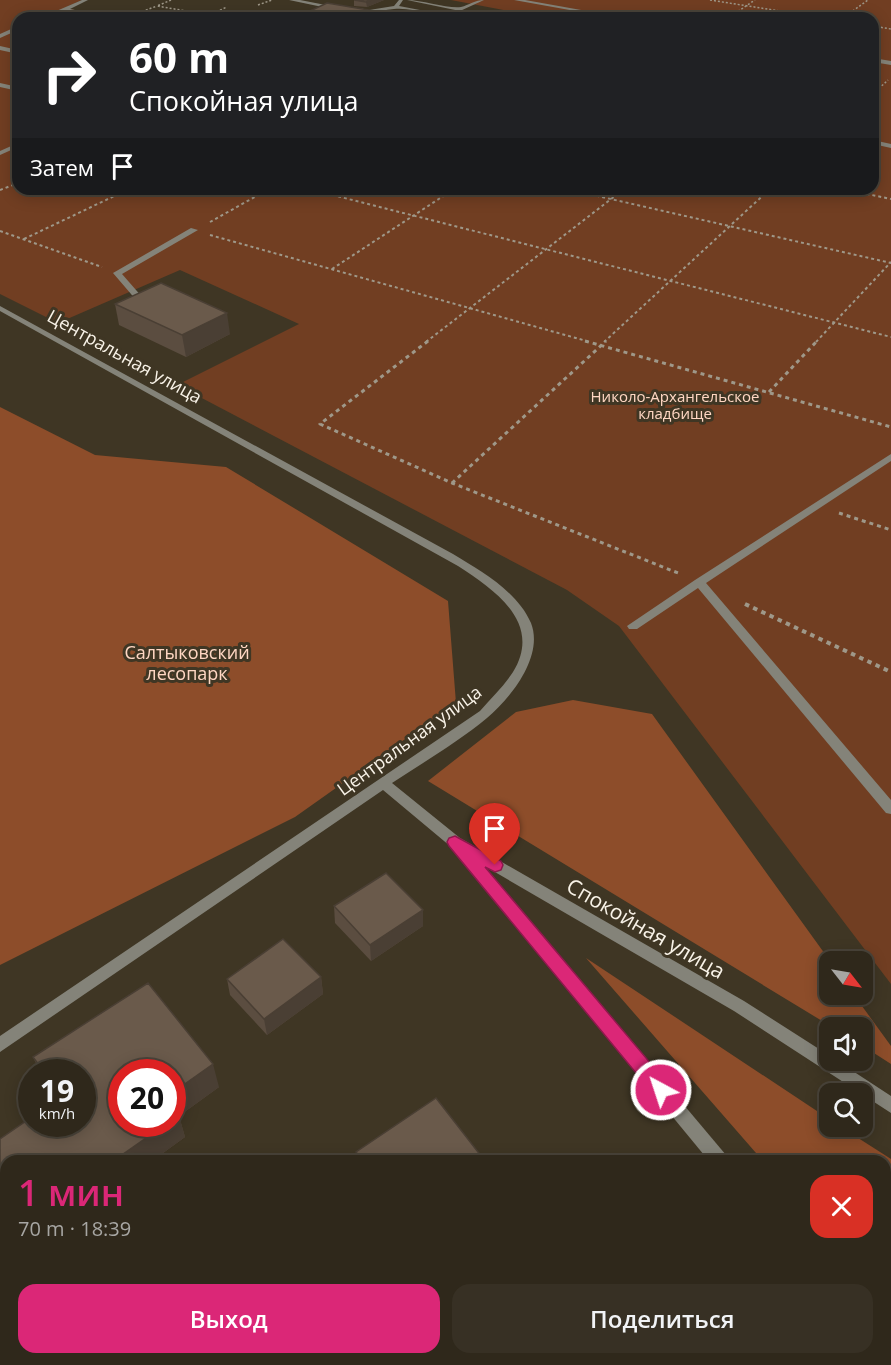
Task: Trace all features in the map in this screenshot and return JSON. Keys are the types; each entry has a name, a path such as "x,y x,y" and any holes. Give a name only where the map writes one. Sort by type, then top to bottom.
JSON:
{"street":[{"path":"57,12 86,0"},
{"path":"291,0 346,8"},
{"path":"396,7 401,0"},
{"path":"409,0 460,9 482,0"},
{"path":"516,0 587,12"},
{"path":"353,9 369,12 396,7 425,12"},
{"path":"328,12 338,8"},
{"path":"64,9 80,12"},
{"path":"146,306 117,273 194,230"},
{"name":"Центральная улица","path":"0,308 450,556 488,580 515,607 529,631 527,654 512,682 484,714 0,1045"},
{"path":"633,626 891,457"},
{"path":"699,582 891,809"},
{"name":"Спокойная улица","path":"382,783 455,842 739,1006 891,1106"},
{"path":"455,842 715,1155"}],"path":[{"path":"140,12 171,0"},
{"path":"258,5 272,0"},
{"path":"710,0 786,12"},
{"path":"738,12 755,0"},
{"path":"851,12 868,0"},
{"path":"157,6 192,12"},
{"path":"216,12 227,7"},
{"path":"879,88 891,77"},
{"path":"23,239 116,195"},
{"path":"194,230 258,195"},
{"path":"333,195 891,337"},
{"path":"332,269 445,195"},
{"path":"593,195 891,262"},
{"path":"616,195 320,424 452,483 699,582"},
{"path":"452,483 764,195"},
{"path":"872,195 891,199"},
{"path":"194,230 891,427"},
{"path":"0,231 117,273"},
{"path":"769,392 891,262"},
{"path":"816,506 891,530"},
{"path":"741,602 891,672"}],"green space":[{"name":"Николо-Архангельское кладбище","path":"0,0 82,0 64,8 86,12 12,12 12,195 879,195 879,12 514,12 451,0 891,0 891,984 873,960 873,951 866,951 619,626 567,590 177,385 299,324 180,270 58,323 0,294"},
{"name":"Салтыковский лесопарк","path":"0,407 95,455 226,467 448,601 456,703 295,817 0,965"},
{"path":"573,700 652,714 823,951 819,951 819,1005 861,1005 870,1017 819,1017 819,1019 428,781 516,712"},
{"path":"586,958 819,1112 819,1137 857,1137 885,1155 758,1155"},
{"path":"873,1021 891,1046 891,1064 873,1052"}],"building":[{"path":"327,3 380,12 308,12"},
{"path":"161,283 227,313 182,335 115,304"},
{"path":"386,873 423,910 370,945 334,906"},
{"path":"283,939 321,977 264,1019 227,979"},
{"path":"148,983 213,1064 186,1083 186,1059 108,1059 108,1137 147,1137 122,1155 0,1155 0,1139 18,1127 18,1137 96,1137 96,1059 34,1059 33,1057"},
{"path":"436,1098 480,1155 358,1155 356,1152"}],"route":[{"path":"495,865 455,842 661,1090"}]}
